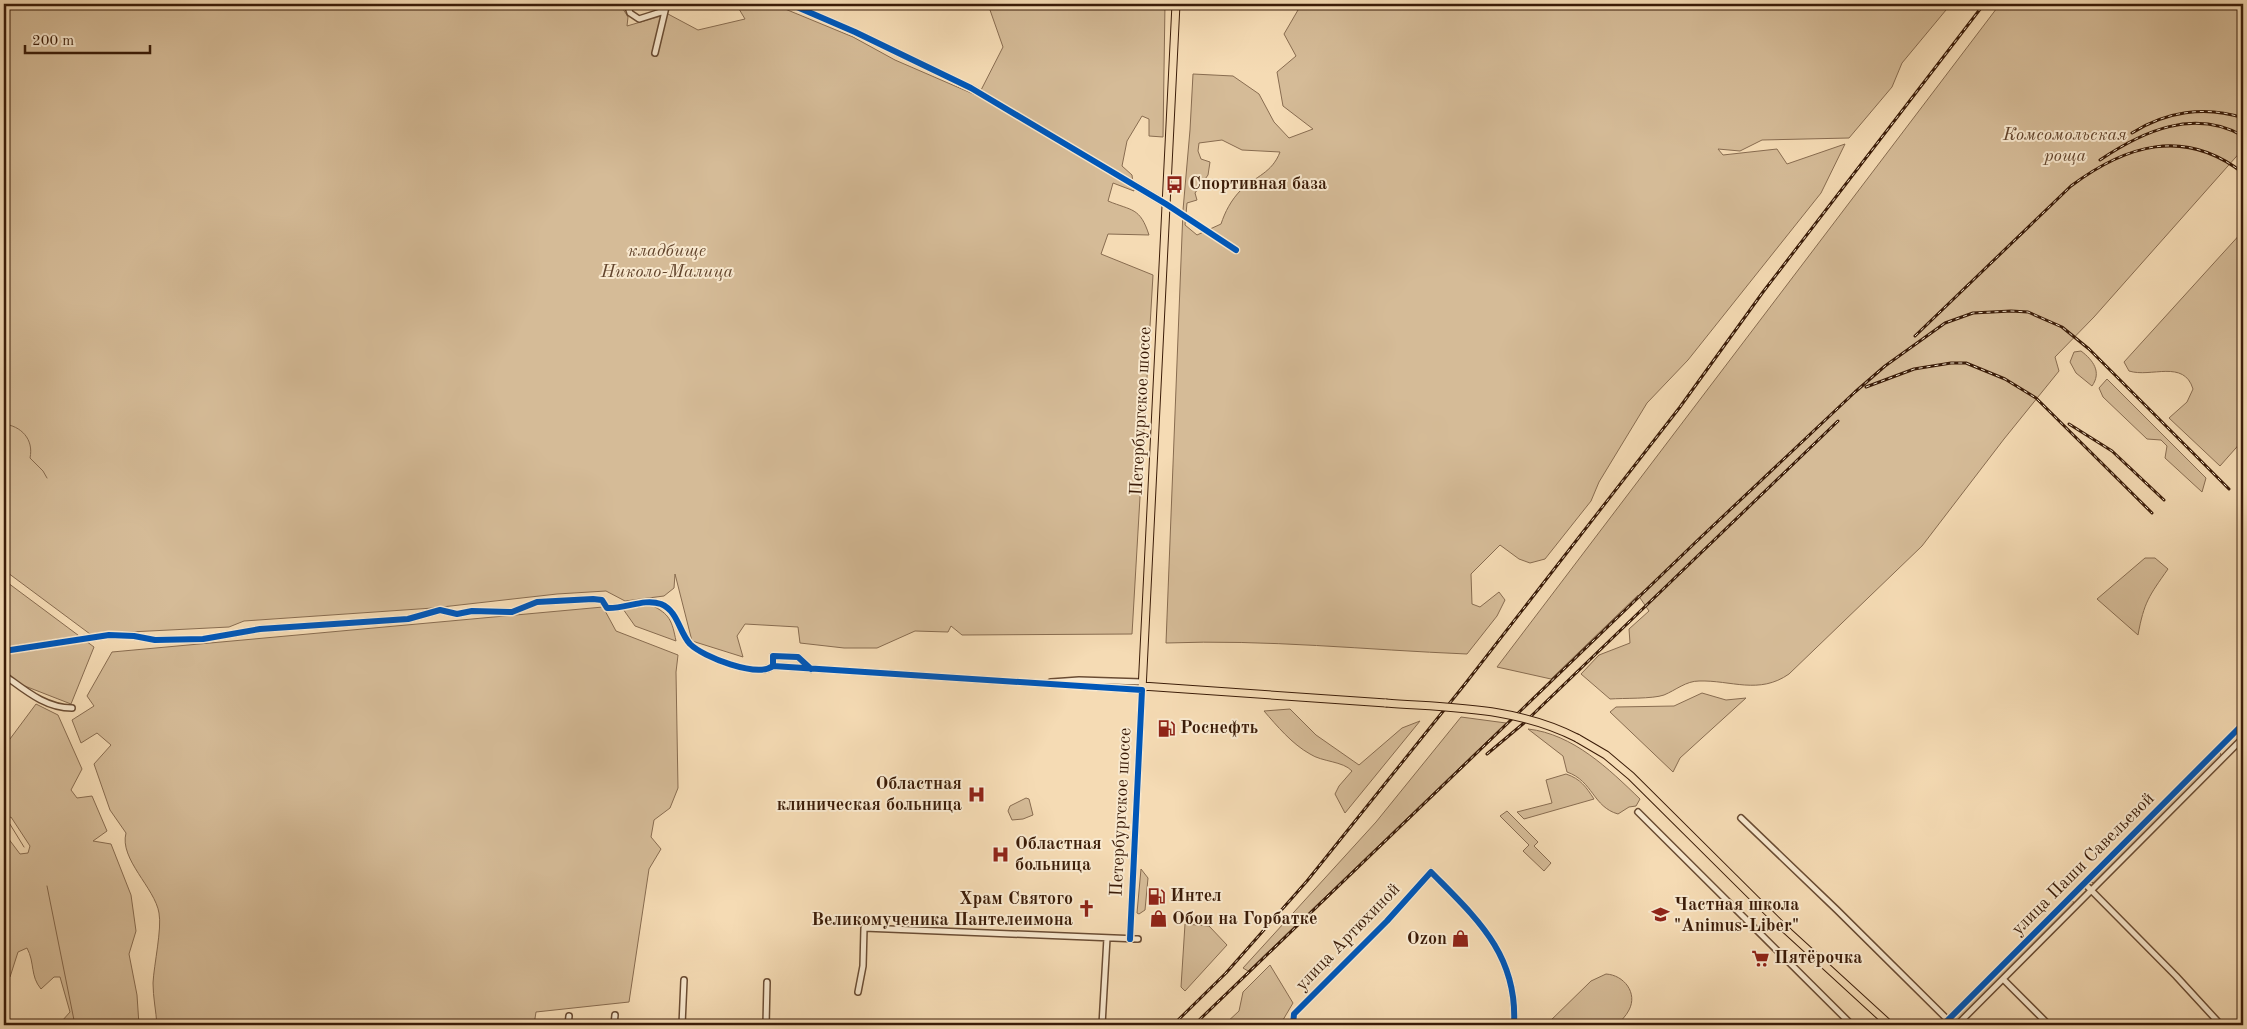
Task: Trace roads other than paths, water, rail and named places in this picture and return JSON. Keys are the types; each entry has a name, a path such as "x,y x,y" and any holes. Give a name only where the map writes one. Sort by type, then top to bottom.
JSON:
{"main road":[{"name":"Петербургское шоссе","path":"1142,686 1176,4"},
{"path":"1142,686 1386,703 1506,714 1544,724 1577,738 1606,755 1624,770 1784,928 1890,1025"}],"street":[{"path":"627,4 630,12 639,19 661,12 666,4"},
{"path":"655,53 666,4"},
{"path":"790,4 855,32 971,88 1166,204 1236,250"},
{"path":"4,651 109,635 134,636 155,640 203,639 260,629 408,619 440,610 457,614 472,611 512,612 537,602 593,599 602,600 608,608 647,602 660,604 673,614 690,644 700,651 746,669 769,669 773,666 1043,683 1079,688 1142,686"},
{"path":"773,666 773,656 798,657 811,669"},
{"path":"4,675 44,702 62,708 72,708"},
{"name":"Петербургское шоссе","path":"1130,939 1142,686"},
{"name":"улица Паши Савельевой","path":"1943,1025 2243,724"},
{"name":"улица Паши Савельевой","path":"1957,1025 2243,738"},
{"path":"1638,812 1852,1025"},
{"path":"1741,818 1948,1020"},
{"name":"улица Артюхиной","path":"1293,1025 1294,1014 1387,921 1431,872 1477,919 1497,947 1512,989 1514,1025"},
{"path":"2085,884 2176,976 2221,1025"},
{"path":"2070,898 2077,899 2077,905"},
{"path":"858,992 863,966 864,928 1138,939"},
{"path":"1102,1025 1107,938"},
{"path":"682,1025 684,980"},
{"path":"2002,980 2049,1025"},
{"path":"766,1025 767,982"},
{"path":"614,1025 615,1015"},
{"path":"568,1025 569,1016"}],"waterway":[{"path":"4,373 9,371"},
{"path":"4,424 16,427 25,435 30,445 30,458 47,478"},
{"path":"8,821 24,847"},
{"path":"47,886 75,1025"}],"railway":[{"path":"1173,1025 1226,973 1307,881 1465,684 1680,407 1763,292 1984,4"},
{"path":"2132,133 2158,120 2200,111 2229,114 2243,118"},
{"path":"2100,160 2134,140 2151,132 2169,127 2206,124 2225,128 2243,136"},
{"path":"1915,336 2071,186 2113,160 2134,152 2156,147 2177,146 2199,150 2221,159 2243,173"},
{"path":"1194,1025 1699,539 1855,392 1885,366 1945,323 1973,313 2011,311 2028,312 2062,327 2089,349 2229,489"},
{"path":"1866,387 1914,369 1951,363 1966,363 2005,379 2036,398 2152,513"},
{"path":"1487,754 1524,723 1838,421"},
{"path":"2069,424 2112,451 2164,500"}],"place":[{"name":"Спортивная база","path":"1175,184"},
{"name":"Роснефть","path":"1166,728"},
{"name":"Областная клиническая больница","path":"976,794"},
{"name":"Областная больница","path":"1001,854"},
{"name":"Интел","path":"1156,896"},
{"name":"Храм Святого Великомученика Пантелеимона","path":"1087,909"},
{"name":"Частная школа \"Animus-Liber\"","path":"1660,915"},
{"name":"Обои на Горбатке","path":"1158,919"},
{"name":"Ozon","path":"1461,939"},
{"name":"Пятёрочка","path":"1760,958"}],"park label":[{"name":"Комсомольская роща","path":"2065,145"},
{"name":"кладбище Николо-Малица","path":"667,261"}]}
